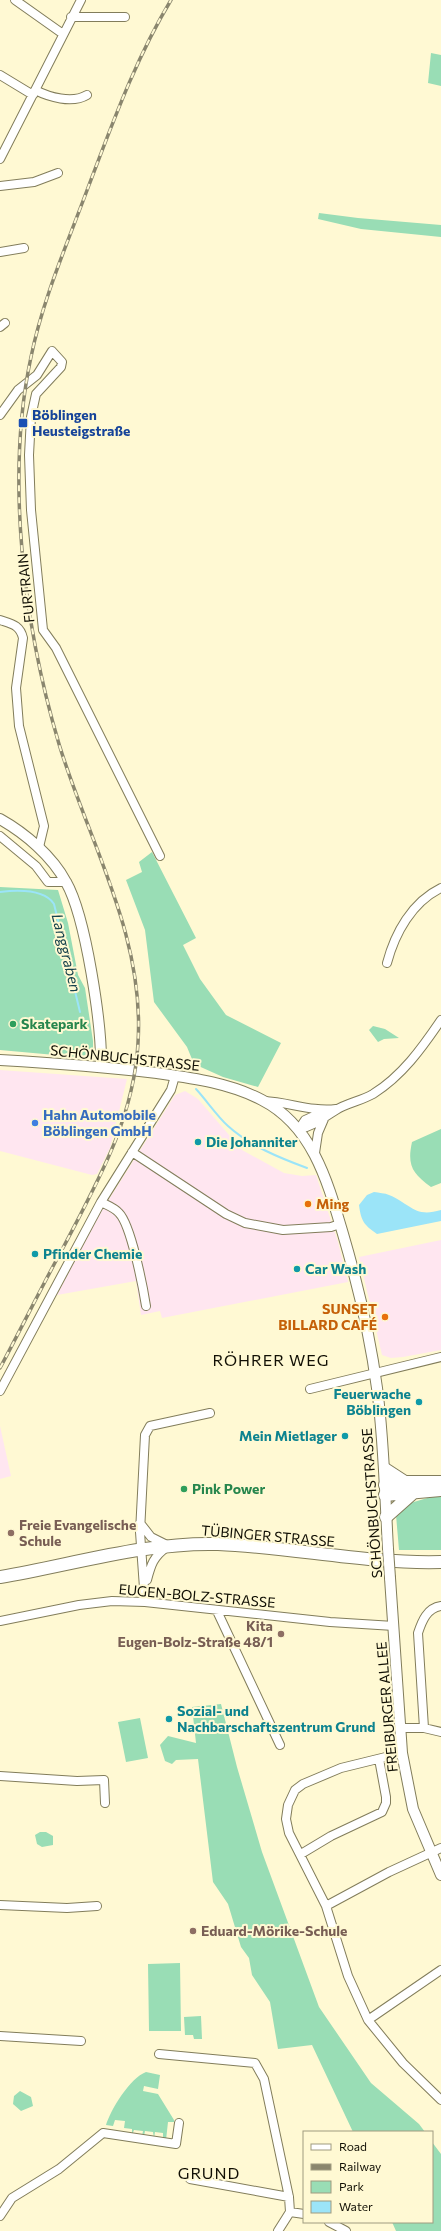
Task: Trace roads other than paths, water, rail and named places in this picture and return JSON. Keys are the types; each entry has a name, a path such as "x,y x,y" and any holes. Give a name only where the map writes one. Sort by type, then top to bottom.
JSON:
{"main road":[{"path":"385,1469 405,1482"},
{"path":"385,1490 405,1482 441,1482"},
{"path":"385,1490 413,1493 441,1490"},
{"path":"386,1517 413,1493"},
{"name":"TÜBINGER STRASSE","path":"0,1577 142,1549 218,1544 361,1560 441,1562"}],"street":[{"path":"15,0 63,34"},
{"path":"0,158 81,0"},
{"path":"72,17 125,16"},
{"path":"0,75 34,93 46,96 76,98 87,95"},
{"path":"0,186 34,182 58,173"},
{"path":"0,252 24,248"},
{"name":"FURTRAIN","path":"0,415 18,390 37,375 52,351 62,362 61,367 36,394 31,417 29,455 31,510 43,630 56,648 160,856"},
{"path":"0,620 18,626 22,630 23,638 16,688 18,726 44,826 38,847"},
{"path":"0,819 38,847 66,882 78,913 89,968 100,1042 101,1067"},
{"path":"0,836 12,844 36,866 48,882 66,882"},
{"path":"387,963 402,926 422,900 441,888"},
{"path":"299,1129 311,1126 324,1119 337,1109 372,1094 390,1082 422,1048 441,1020"},
{"name":"SCHÖNBUCHSTRASSE","path":"0,1060 101,1067 175,1076 227,1087 264,1101 299,1129 314,1153 340,1224 356,1276 375,1374 385,1469 386,1517 394,1626"},
{"path":"0,1391 100,1202 171,1090 175,1076"},
{"path":"264,1101 326,1110 337,1109"},
{"path":"299,1129 305,1120 326,1110"},
{"path":"314,1153 318,1133 324,1119"},
{"path":"132,1152 226,1214 245,1223 283,1230 331,1227 340,1224"},
{"path":"100,1202 120,1214 124,1222 135,1254 146,1306"},
{"path":"310,1389 441,1357"},
{"path":"144,1602 145,1587 140,1523 145,1435 150,1426 210,1413"},
{"path":"140,1523 151,1537 170,1546 156,1556 152,1562 145,1587"},
{"name":"EUGEN-BOLZ-STRASSE","path":"0,1621 101,1602 144,1602 217,1611 394,1626"},
{"path":"424,1728 418,1633 421,1622 428,1613 436,1607 441,1606"},
{"path":"217,1611 280,1745"},
{"name":"FREIBURGER ALLEE","path":"394,1626 402,1753 413,1809 441,1875"},
{"path":"400,1728 424,1728 441,1732"},
{"path":"402,1753 327,1773 308,1781 295,1790 288,1805 286,1819 289,1833 301,1854 326,1906 348,1976 368,2020 404,2063 441,2100"},
{"path":"301,1854 331,1836 382,1812 386,1803 386,1797 379,1759"},
{"path":"0,1776 77,1781 104,1780 105,1803"},
{"path":"326,1906 389,1872 441,1848"},
{"path":"0,1905 67,1908 97,1906"},
{"path":"368,2020 441,1970"},
{"path":"0,2036 82,2041"},
{"path":"158,2054 164,2053 255,2064 264,2079 289,2196 290,2212 278,2231"},
{"path":"0,2216 12,2198 59,2169 103,2134 176,2144 179,2123"},
{"path":"190,2179 289,2196"},
{"path":"290,2212 303,2214"},
{"path":"331,2223 346,2231"}],"water":[{"path":"374,1192 389,1195 418,1211 432,1212 441,1210 441,1221 377,1234 364,1222 359,1205 367,1195"}],"waterway":[{"name":"Langgraben","path":"0,892 22,891 37,893 50,899 54,904 80,1012"},
{"name":"Langgraben","path":"196,1089 220,1118 246,1140 266,1151 307,1168"}],"railway":[{"path":"0,1368 77,1222 101,1173 122,1123 130,1097 135,1071 138,1043 138,1003 133,965 124,927 112,890 71,781 59,744 36,651 22,552 19,502 19,452 23,404 31,357 49,292 107,138 136,67 158,22 171,0"}],"place":[{"name":"Böblingen Heusteigstraße","path":"23,423"},
{"name":"Skatepark","path":"13,1024"},
{"name":"Hahn Automobile Böblingen GmbH","path":"35,1123"},
{"name":"Die Johanniter","path":"198,1142"},
{"name":"Ming","path":"308,1204"},
{"name":"Pfinder Chemie","path":"35,1254"},
{"name":"Car Wash","path":"297,1269"},
{"name":"SUNSET BILLARD CAFÉ","path":"385,1317"},
{"name":"Feuerwache Böblingen","path":"419,1402"},
{"name":"Mein Mietlager","path":"345,1436"},
{"name":"Pink Power","path":"184,1489"},
{"name":"Freie Evangelische Schule","path":"11,1533"},
{"name":"Kita Eugen-Bolz-Straße 48/1","path":"281,1634"},
{"name":"Sozial- und Nachbarschaftszentrum Grund","path":"169,1719"},
{"name":"Eduard-Mörike-Schule","path":"193,1931"}],"district":[{"name":"RÖHRER WEG","path":"271,1360"},
{"name":"GRUND","path":"209,2173"}]}
